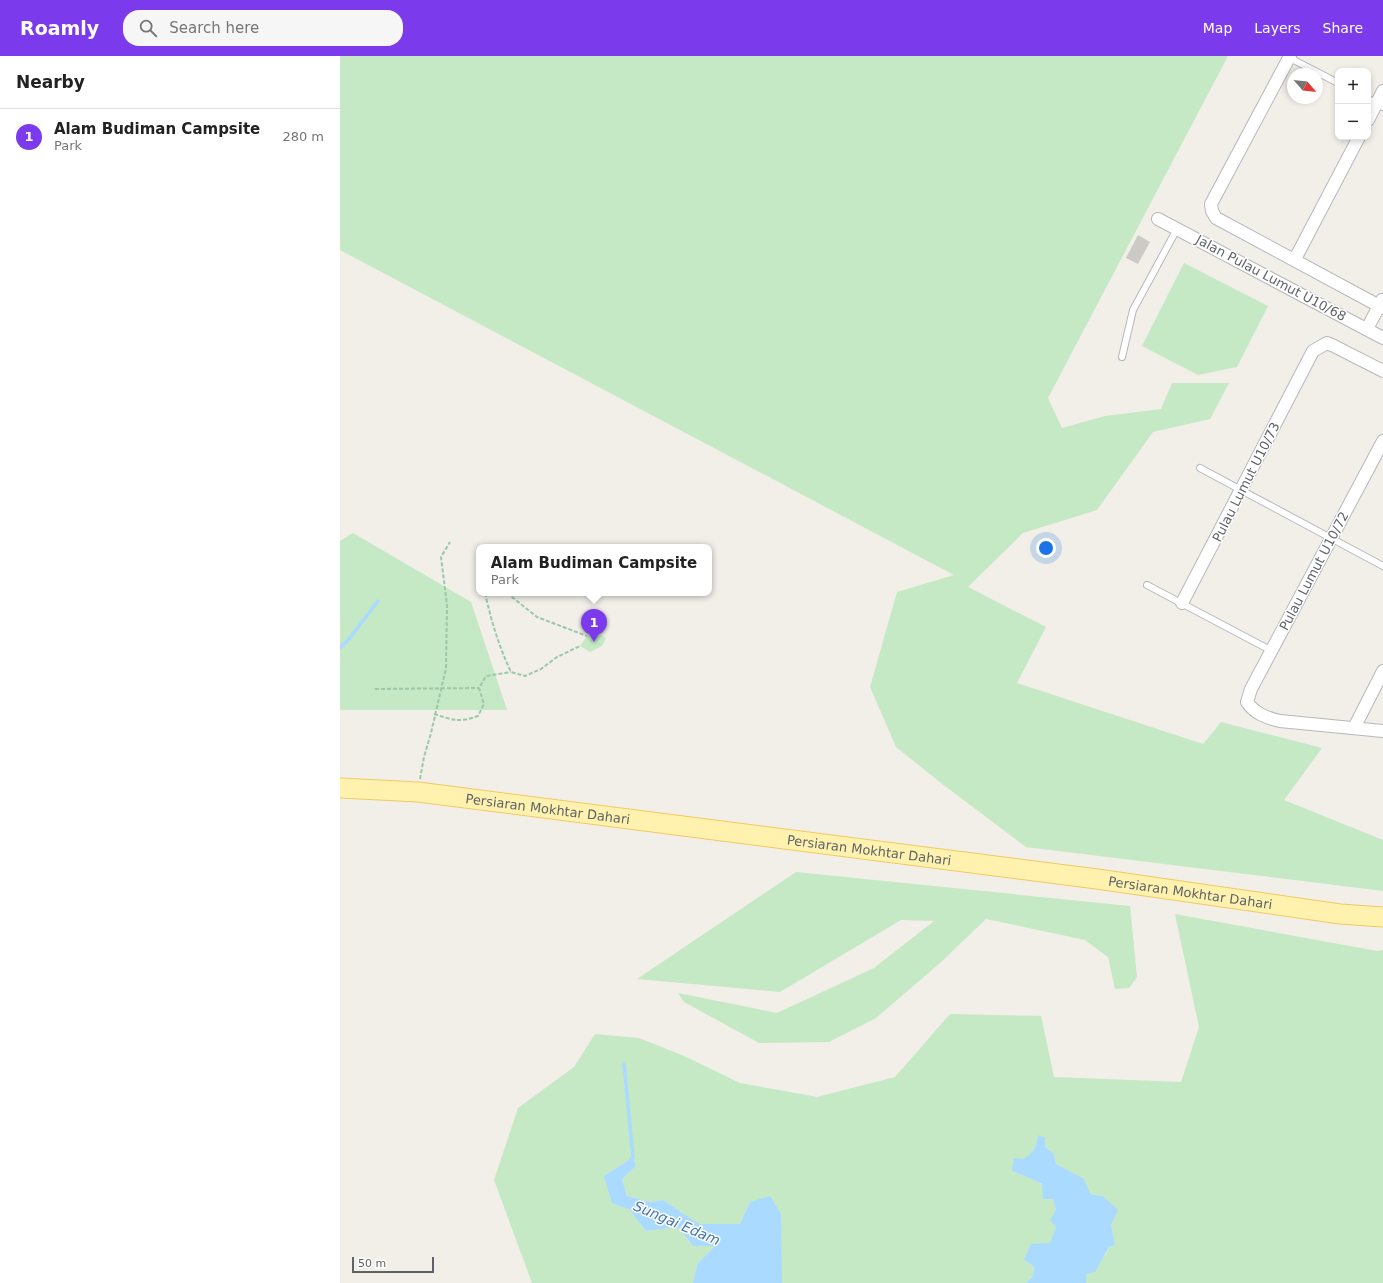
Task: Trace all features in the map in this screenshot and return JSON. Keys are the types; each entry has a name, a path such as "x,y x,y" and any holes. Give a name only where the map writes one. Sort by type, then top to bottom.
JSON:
{"main road":[{"name":"Persiaran Mokhtar Dahari","path":"345,787 418,792 1097,879 1340,914 1383,917"}],"street":[{"path":"1289,56 1211,204 1212,212 1216,218 1382,304 1367,329"},
{"path":"1371,114 1383,91"},
{"path":"1294,259 1357,140"},
{"name":"Jalan Pulau Lumut U10/68","path":"1158,219 1383,338"},
{"name":"Pulau Lumut U10/73","path":"1182,603 1242,491 1313,351 1327,344 1334,346 1383,371"},
{"name":"Pulau Lumut U10/72","path":"1354,728 1280,721 1268,718 1256,712 1247,702 1251,689 1383,441"},
{"path":"1383,671 1354,728 1383,731"}],"lane":[{"path":"1289,56 1335,81"},
{"path":"1122,357 1133,310 1177,229"},
{"path":"1200,468 1383,566"},
{"path":"1147,585 1272,651"}],"path":[{"path":"418,792 424,757 446,668 447,605 441,557 450,542"},
{"path":"486,596 502,654 510,672"},
{"path":"511,596 537,617 587,636"},
{"path":"434,714 454,720 466,720 478,716 484,704 479,688 486,676 510,672 525,676 542,669 557,656 580,646"},
{"path":"375,689 479,688"}],"green space":[{"path":"340,56 1228,56 1048,398 1062,428 1105,416 1161,409 1172,383 1229,383 1210,419 1153,432 1097,510 1023,533 968,587 1046,627 1017,683 1203,744 1221,722 1322,748 1284,800 1383,840 1383,891 1026,847 896,747 870,687 897,592 954,575 340,250"},
{"path":"1184,263 1268,306 1237,367 1198,375 1142,346"},
{"path":"353,533 471,602 507,710 340,710 340,541"},
{"path":"597,633 606,638 602,646 590,652 580,646 587,636"},
{"path":"796,872 1130,906 1137,977 1129,988 1115,989 1108,957 1085,940 986,919 940,963 876,1018 829,1042 759,1043 684,1002 678,993 777,1013 874,968 934,921 901,920 780,992 637,979"},
{"path":"1175,914 1377,951 1383,950 1383,1283 1086,1283 1086,1274 1106,1254 1109,1247 1115,1245 1103,1196 1090,1194 1066,1170 1056,1164 1054,1154 1045,1147 1038,1136 1033,1153 1012,1171 1034,1180 1047,1190 1052,1196 1055,1204 1057,1220 1054,1236 1037,1261 1033,1276 1026,1283 782,1283 750,1202 740,1224 699,1224 663,1200 650,1202 627,1196 622,1179 636,1166 633,1157 604,1176 646,1231 678,1227 693,1246 715,1246 697,1264 693,1283 532,1283 494,1180 518,1108 574,1067 595,1034 639,1038 684,1056 740,1083 817,1097 895,1077 950,1014 1041,1016 1054,1077 1181,1082 1199,1027"}],"water":[{"path":"1038,1135 1045,1138 1045,1147 1054,1154 1056,1164 1084,1179 1090,1194 1103,1196 1118,1210 1111,1225 1115,1245 1109,1247 1095,1272 1086,1274 1086,1283 1026,1283 1033,1276 1034,1266 1024,1260 1031,1244 1050,1243 1056,1227 1050,1220 1056,1210 1053,1199 1043,1199 1042,1184 1012,1171 1014,1158 1024,1159 1031,1154 1036,1146"},
{"path":"633,1157 636,1166 622,1179 627,1196 650,1202 663,1200 699,1224 740,1224 750,1202 770,1196 781,1214 782,1283 693,1283 697,1264 715,1246 693,1246 678,1227 646,1231 629,1209 612,1203 604,1176"}],"building":[{"path":"1138,235 1150,242 1138,264 1126,258"}],"waterway":[{"path":"340,648 349,639 378,601"},
{"name":"Sungai Edam","path":"624,1064 633,1157 631,1160"}],"place":[{"name":"Alam Budiman Campsite","path":"594,642"}]}
